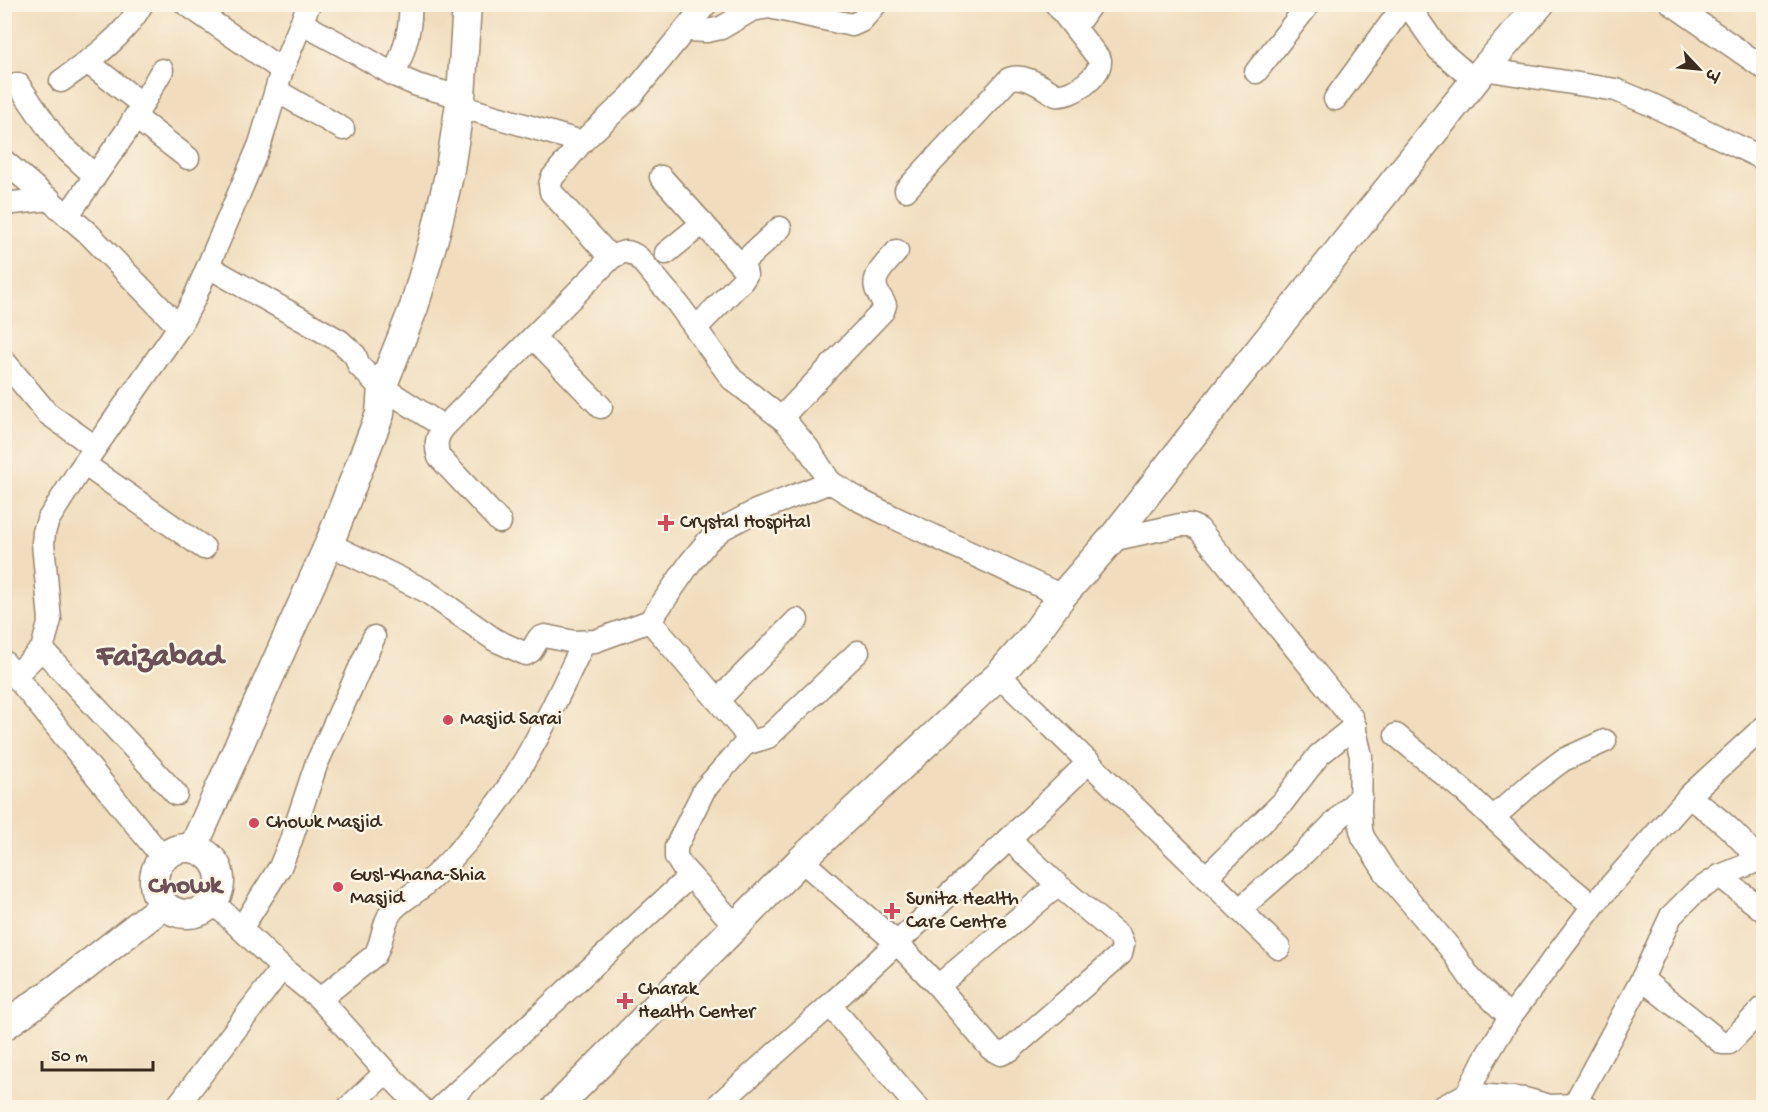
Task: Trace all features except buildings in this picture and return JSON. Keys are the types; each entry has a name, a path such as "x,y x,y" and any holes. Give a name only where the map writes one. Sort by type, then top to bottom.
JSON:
{"main road":[{"path":"193,848 329,544 385,398 414,346 439,277 463,182 467,4"},
{"path":"465,104 482,4"},
{"path":"556,1107 801,860 999,675 1034,635 1062,596 1111,540 1225,393 1479,75 1540,4"},
{"path":"193,848 213,859 219,869 221,880 219,892 213,902 201,911 185,914 177,913 164,905 158,898 153,881 163,858 172,851 193,848"},
{"path":"4,1026 55,990 164,905"}],"street":[{"path":"61,81 87,62 124,29 142,4"},
{"path":"186,4 343,129"},
{"path":"394,75 406,41 411,14 410,4"},
{"path":"611,258 551,192 552,178 582,142 632,96 706,4"},
{"path":"687,30 707,31 721,28 752,10 769,7 852,25 861,21 876,4"},
{"path":"906,190 1009,79 1016,76 1025,78 1062,96 1096,74 1100,67 1100,60 1056,4"},
{"path":"1075,27 1091,4"},
{"path":"1256,72 1309,4"},
{"path":"1335,99 1406,4 1435,45 1479,75 1616,90 1764,159"},
{"path":"1672,4 1704,14 1764,68"},
{"path":"163,858 9,670 42,649 50,620 43,543 48,520 178,327 209,267 260,144 305,14 353,51 394,75 465,104 582,142"},
{"path":"87,62 188,158"},
{"path":"68,215 162,70"},
{"path":"18,84 57,141 95,176"},
{"path":"4,161 50,199 117,261 178,327"},
{"path":"661,177 741,264 746,275 742,282 696,328"},
{"path":"4,204 50,199"},
{"path":"666,253 703,223"},
{"path":"741,264 780,228"},
{"path":"500,522 439,457 436,447 438,436 444,426 493,375 611,258 624,251 632,252 696,328 732,379 781,418 808,448 830,482 893,517 1062,596"},
{"path":"781,418 883,311 885,305 875,281 897,251"},
{"path":"209,267 340,341 355,355 359,366 385,398 444,426"},
{"path":"533,337 601,407"},
{"path":"4,361 47,413 90,456 204,548"},
{"path":"329,544 426,591 495,640 526,654 531,651 539,638 545,636 574,642 595,641 650,621 690,563 708,541 722,529 756,511 830,482"},
{"path":"1111,540 1180,525 1190,525 1199,530 1348,712 1355,726 1361,756 1360,830 1386,873 1438,932 1471,979 1510,1017"},
{"path":"717,700 797,620"},
{"path":"650,621 741,728 746,736 745,744"},
{"path":"241,929 279,867 290,843 316,765 374,638"},
{"path":"320,999 375,955 381,945 390,914 398,904 422,888 492,811 537,738 584,642"},
{"path":"42,649 176,794"},
{"path":"735,925 690,876 676,857 676,847 704,790 745,744 768,736 858,652"},
{"path":"999,675 1279,948"},
{"path":"1206,877 1282,803 1319,755 1355,726"},
{"path":"1467,1094 1510,1017 1593,906 1688,797 1764,727"},
{"path":"1396,735 1464,791 1547,868 1593,906"},
{"path":"1493,818 1555,765 1605,741"},
{"path":"717,1107 897,943 1089,762"},
{"path":"1240,909 1304,853 1361,796"},
{"path":"1441,1107 1467,1094 1525,1099 1550,1107 1581,1106 1671,916 1694,893 1720,876 1761,859 1719,818 1688,797"},
{"path":"801,860 897,943 938,986 991,1049 1001,1054 1010,1050 1121,954 1123,945 1120,937 1058,885 1009,839"},
{"path":"440,1107 690,876"},
{"path":"1720,876 1764,911"},
{"path":"938,986 1058,885"},
{"path":"213,902 282,968 320,999 421,1107"},
{"path":"176,1107 282,968"},
{"path":"1642,979 1722,1043 1729,1043 1764,1007"},
{"path":"830,1005 918,1107"},
{"path":"348,1107 386,1072"}],"place":[{"name":"Crystal Hospital","path":"666,523"},
{"name":"Masjid Sarai","path":"448,720"},
{"name":"Chowk Masjid","path":"254,823"},
{"name":"Gusl-Khana-Shia Masjid","path":"338,887"},
{"name":"Sunita Health Care Centre","path":"892,911"},
{"name":"Charak Health Center","path":"625,1001"}],"district":[{"name":"Faizabad","path":"160,658"},
{"name":"Chowk","path":"185,887"}]}
